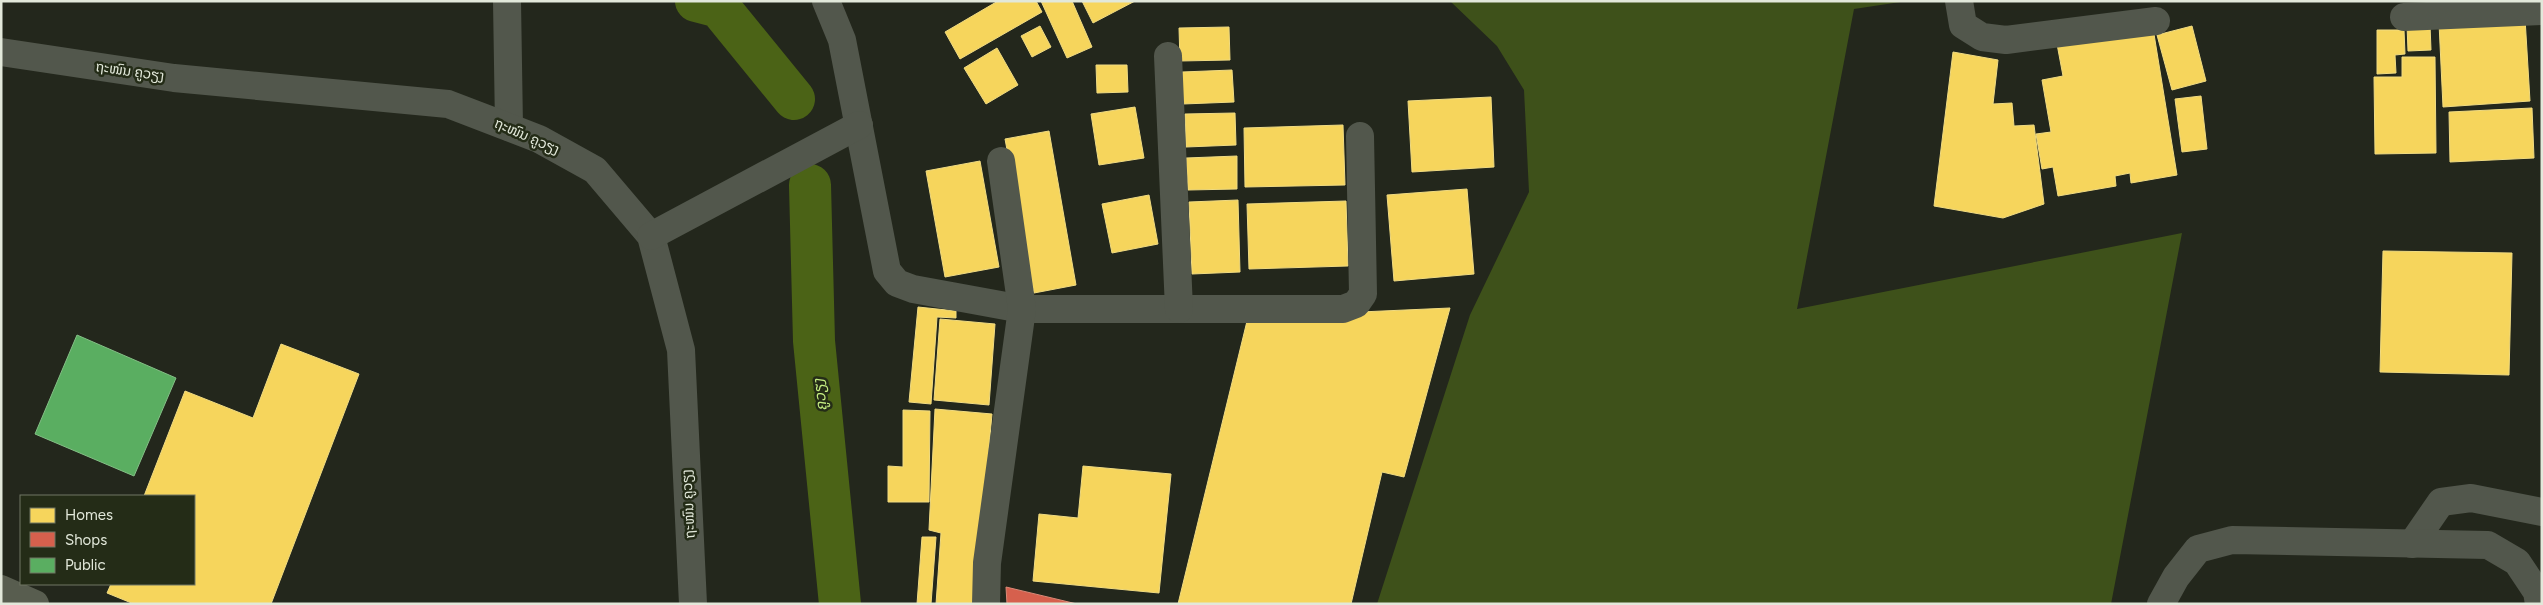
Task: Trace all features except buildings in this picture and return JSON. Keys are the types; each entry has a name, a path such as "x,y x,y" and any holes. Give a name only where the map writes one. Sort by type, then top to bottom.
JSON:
{"main road":[{"path":"1,589 35,604"}],"street":[{"path":"507,1 509,127"},
{"path":"826,1 842,40 888,271 897,282 934,295 1022,309 1343,309 1356,304 1363,294 1360,136"},
{"path":"1959,1 1963,26 1982,37 2006,40 2156,22"},
{"path":"2404,18 2542,11"},
{"name":"ຖະໜົນ ຄູວຽງ","path":"1,52 174,78 448,104 539,139 595,170 651,236 681,350 693,604"},
{"path":"1168,56 1179,309"},
{"path":"651,236 858,125"},
{"path":"986,604 987,563 1022,309 1000,161"},
{"path":"2412,544 2442,502 2471,498 2542,512"},
{"path":"2161,604 2176,577 2198,549 2232,540 2488,545 2517,562 2536,592 2539,604"}],"green space":[{"path":"1450,1 1907,1 1854,9 1797,309 2182,233 2111,604 1377,604 1470,315 1529,192 1524,90 1497,46"}],"waterway":[{"name":"ຄູວຽງ","path":"696,1 719,7 794,99"},
{"name":"ຄູວຽງ","path":"810,185 814,341 840,604"}]}
